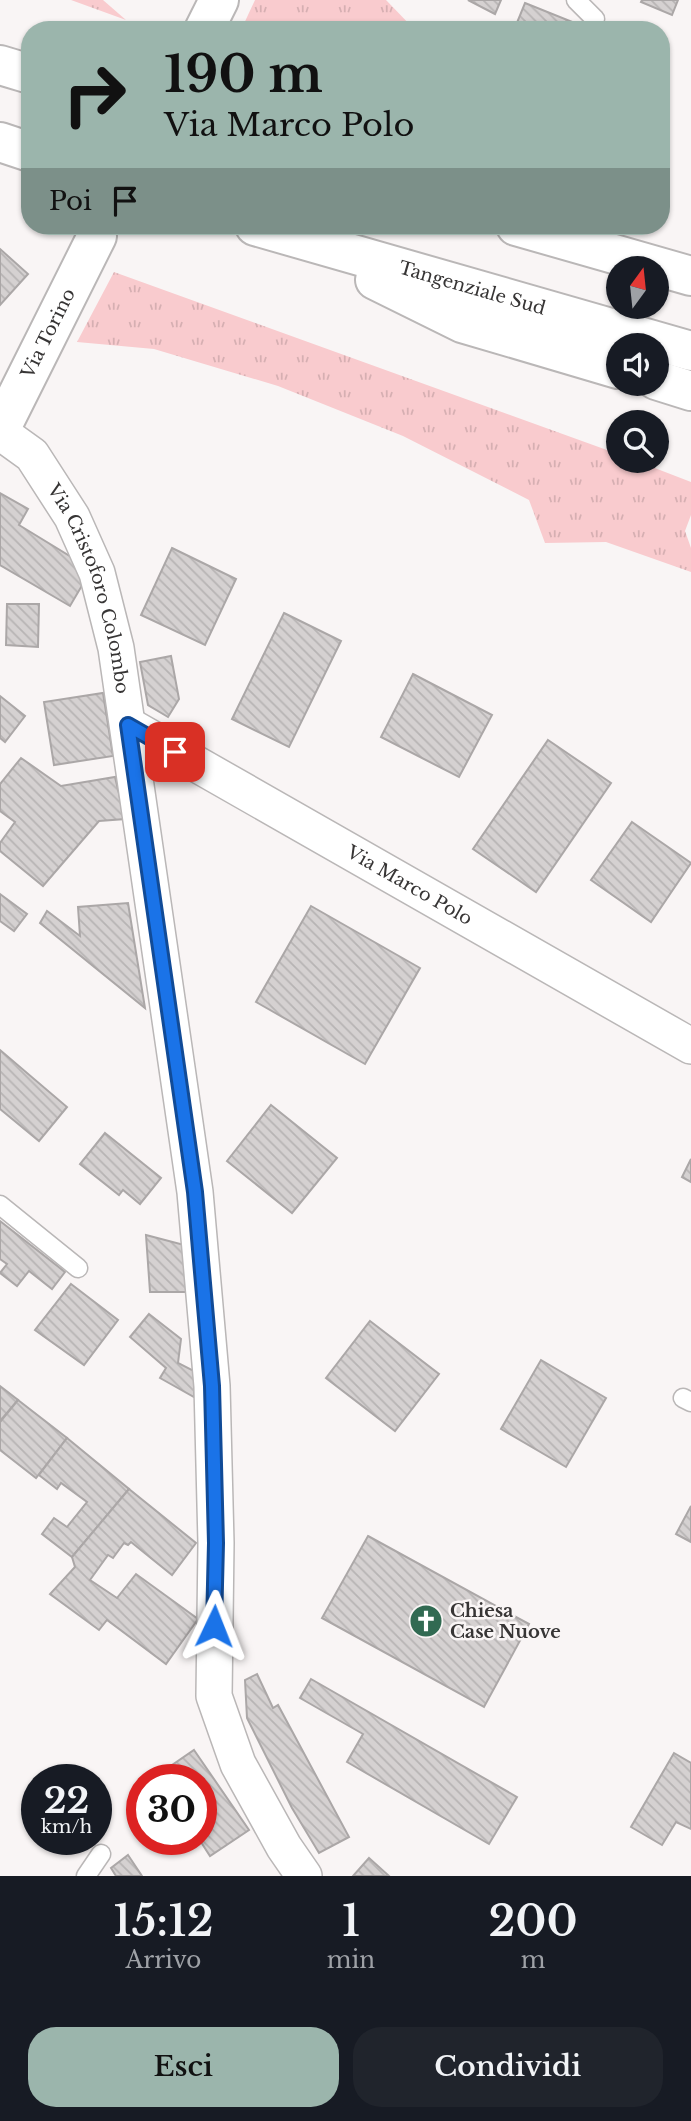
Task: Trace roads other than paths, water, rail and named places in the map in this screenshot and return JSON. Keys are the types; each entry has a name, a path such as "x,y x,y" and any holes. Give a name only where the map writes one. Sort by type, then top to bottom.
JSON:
{"main road":[{"path":"208,21 219,0"},
{"path":"0,65 21,71"},
{"path":"0,142 21,149"},
{"name":"Tangenziale Sud","path":"283,235 691,351"},
{"path":"548,235 691,276"},
{"name":"Via Torino","path":"0,431 97,236"},
{"path":"292,238 462,323 606,365"},
{"path":"669,384 691,391"}],"street":[{"name":"Via Cristoforo Colombo","path":"0,431 32,455 57,491 97,573 116,649 195,1192 212,1386 216,1543 214,1696 238,1764 270,1823 304,1876"},
{"name":"Via Marco Polo","path":"128,725 691,1046"}],"lane":[{"path":"576,0 595,19"},
{"path":"0,1205 78,1268"},
{"path":"86,1876 101,1855"}],"place":[{"name":"Chiesa Case Nuove","path":"426,1621"}]}
